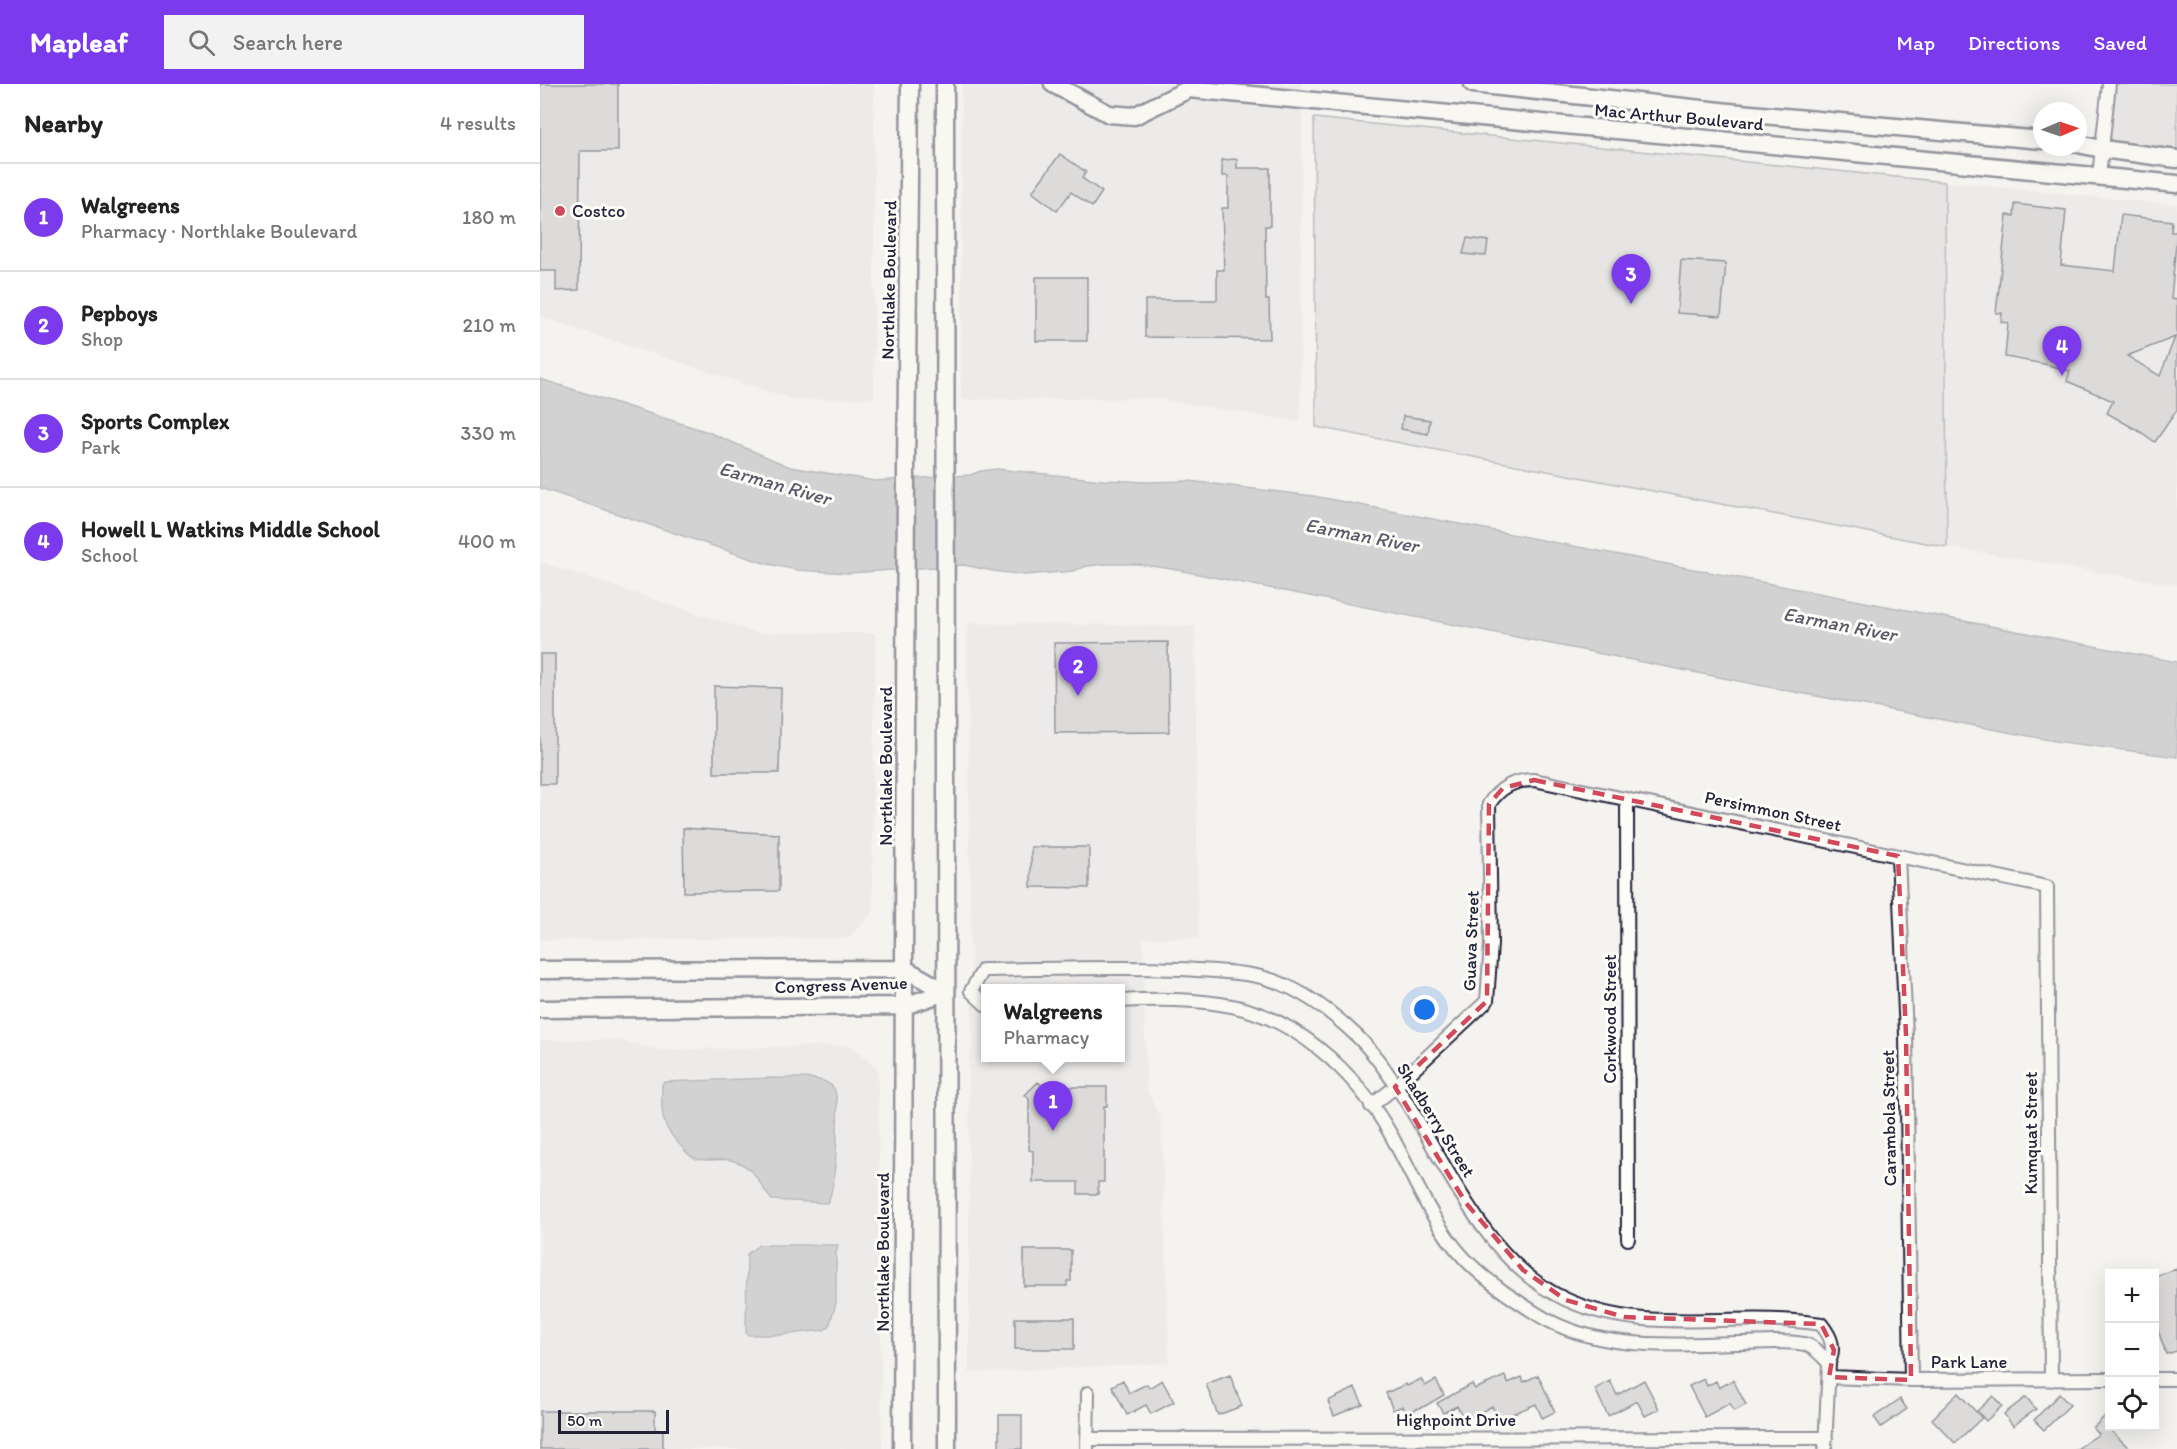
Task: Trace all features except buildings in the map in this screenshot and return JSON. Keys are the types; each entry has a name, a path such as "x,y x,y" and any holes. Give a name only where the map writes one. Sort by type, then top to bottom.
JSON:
{"main road":[{"name":"Northlake Boulevard","path":"903,1449 906,472 910,84"},
{"path":"945,84 947,1449"},
{"name":"Mac Arthur Boulevard","path":"1053,84 1109,114 1118,115 1134,116 1189,89 2177,184"},
{"name":"Mac Arthur Boulevard","path":"1473,84 1729,112 2033,139"},
{"path":"2087,146 2177,159"},
{"name":"Congress Avenue","path":"540,970 905,969 946,992"},
{"name":"Congress Avenue","path":"540,1009 904,1006 946,992"}],"street":[{"path":"2099,176 2109,84"},
{"name":"Persimmon Street","path":"1495,795 1513,783 1534,780 2047,887"},
{"name":"Guava Street","path":"1371,1106 1395,1087 1487,1001 1491,944 1490,804 1495,795"},
{"name":"Corkwood Street","path":"1627,799 1628,1239"},
{"name":"Carambola Street","path":"1898,856 1906,1035 1911,1380"},
{"name":"Kumquat Street","path":"2047,887 2051,1380"},
{"name":"Shadberry Street","path":"971,991 983,970 1144,967 1218,971 1262,977 1284,986 1326,1010 1359,1038 1395,1087 1466,1203 1492,1239 1545,1288 1566,1300 1585,1307 1624,1317 1802,1321 1821,1324 1829,1335 1834,1350 1829,1364 1825,1444"},
{"path":"946,992 971,991 981,1000"},
{"path":"1125,1001 1172,999 1222,1004 1255,1012 1287,1025 1345,1072 1371,1106 1390,1133 1435,1221 1465,1259 1494,1285 1540,1315 1575,1333 1634,1344 1768,1342 1805,1344 1816,1350 1829,1364"},
{"name":"Park Lane","path":"1829,1377 1911,1380 2105,1379"},
{"path":"2159,1379 2177,1379"},
{"path":"1087,1444 1088,1393"},
{"name":"Highpoint Drive","path":"1087,1444 1825,1444"}],"highlighted area":[{"path":"1534,780 1898,856 1906,1035 1911,1380 1829,1377 1834,1350 1821,1324 1624,1317 1566,1300 1523,1270 1466,1203 1395,1087 1487,1001 1489,804 1503,788"}],"shaded area":[{"path":"540,84 874,84 874,398 795,400 540,317"},
{"path":"962,84 1302,84 1300,422 1153,398 961,400"},
{"path":"2111,84 2177,84 2177,154 2106,146"},
{"path":"1314,118 1945,182 1947,547 1316,427"},
{"path":"1945,182 2177,205 2177,585 1947,547"},
{"path":"540,562 757,633 875,633 872,914 848,938 540,940"},
{"path":"967,623 1195,626 1198,938 1143,938 1146,1088 1161,1119 1169,1363 969,1373 969,1059 972,1043"},
{"path":"540,1040 619,1040 661,1050 851,1045 878,1069 882,1449 540,1449"}],"water":[{"name":"Earman River","path":"540,379 708,432 790,467 875,481 970,475 997,469 1103,480 1189,481 1313,496 2177,662 2177,757 2055,741 1138,564 1106,564 1087,566 1073,571 1025,575 964,565 849,573 797,570 764,563 540,488"},
{"path":"773,1078 817,1079 829,1084 835,1090 836,1148 833,1183 827,1203 772,1200 756,1176 742,1164 730,1160 703,1160 692,1157 669,1132 663,1118 662,1084 665,1082"},
{"path":"759,1245 838,1245 836,1303 829,1327 824,1330 780,1335 749,1335 746,1333 747,1254"}],"place":[{"name":"Costco","path":"560,211"},
{"name":"Sports Complex","path":"1631,304"},
{"name":"Howell L Watkins Middle School","path":"2062,376"},
{"name":"Pepboys","path":"1078,696"},
{"name":"Walgreens","path":"1053,1131"}]}
